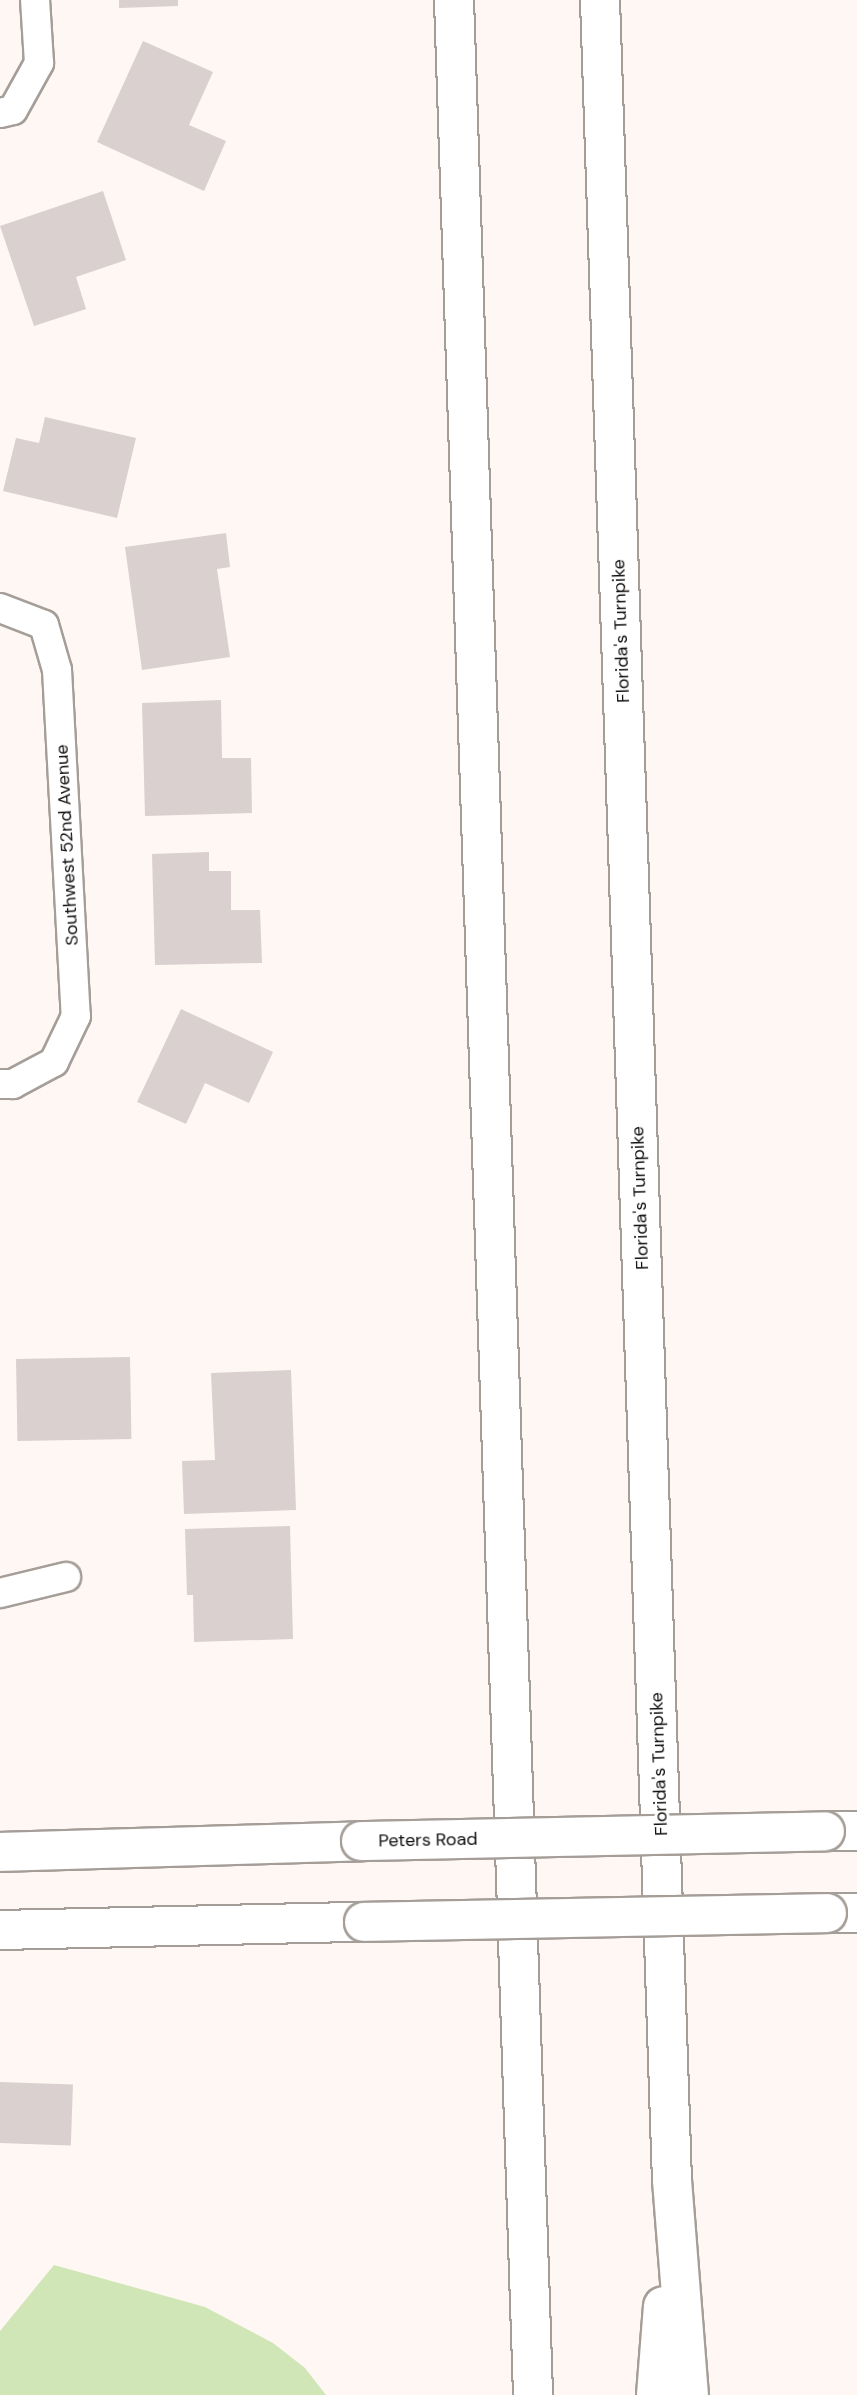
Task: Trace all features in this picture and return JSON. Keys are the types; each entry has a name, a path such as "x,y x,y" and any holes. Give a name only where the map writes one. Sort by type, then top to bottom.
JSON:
{"main road":[{"path":"454,0 533,2395"},
{"name":"Florida's Turnpike","path":"600,0 673,2180 689,2395"},
{"name":"Peters Road","path":"0,1852 841,1831"},
{"path":"0,1930 842,1913"},
{"path":"656,2395 673,2180"}],"street":[{"path":"6,112 39,63 34,0"},
{"name":"Southwest 52nd Avenue","path":"0,608 44,625 57,670 76,1016 54,1062 13,1084 0,1084"},
{"path":"0,1593 66,1577"}],"green space":[{"path":"54,2265 205,2307 273,2343 305,2368 326,2395 0,2395 0,2331"}],"building":[{"path":"119,0 178,0 178,6 119,8"},
{"path":"143,41 213,72 189,125 226,141 204,191 97,142"},
{"path":"103,191 126,260 76,277 86,309 34,326 0,226"},
{"path":"45,417 136,438 117,518 3,491 16,438 39,443"},
{"path":"226,533 230,567 217,569 230,657 142,670 125,547"},
{"path":"221,700 222,758 251,758 252,813 145,816 142,703"},
{"path":"209,852 209,871 231,871 231,910 260,910 262,963 155,965 152,854"},
{"path":"181,1009 273,1052 249,1103 205,1083 186,1124 137,1102"},
{"path":"130,1357 131,1439 17,1441 16,1359"},
{"path":"291,1370 296,1510 184,1514 182,1461 215,1460 211,1373"},
{"path":"290,1526 293,1639 194,1642 193,1595 187,1595 185,1529"},
{"path":"0,2082 73,2085 71,2146 0,2143"}]}
